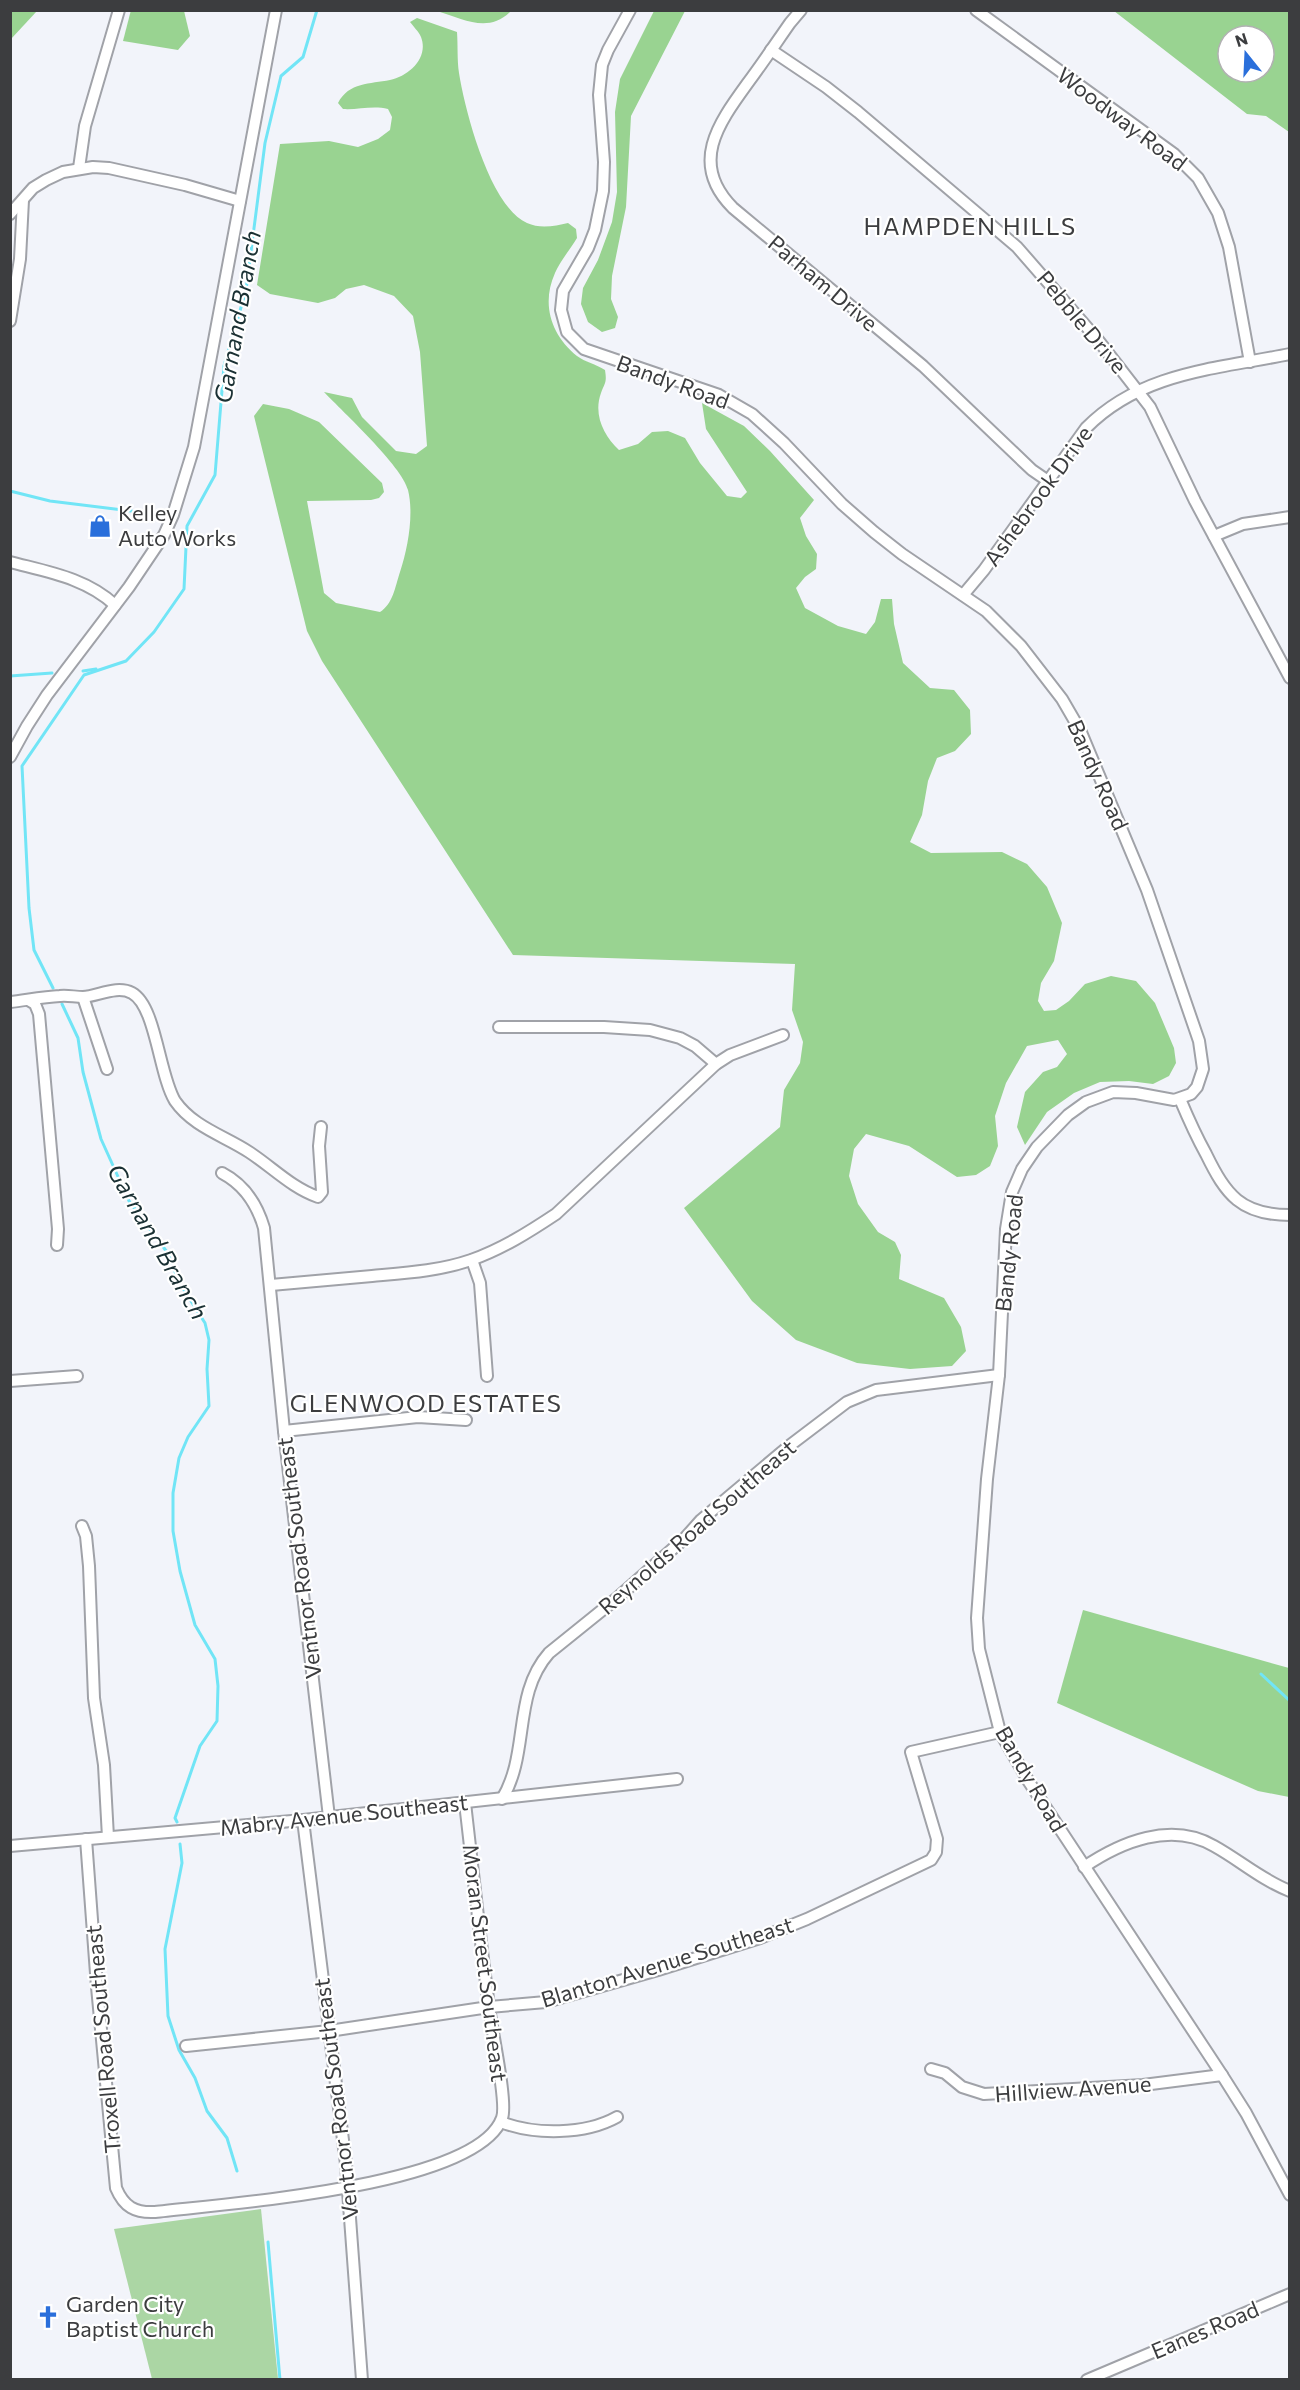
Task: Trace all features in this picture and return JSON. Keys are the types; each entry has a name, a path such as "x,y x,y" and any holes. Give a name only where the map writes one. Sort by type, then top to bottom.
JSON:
{"street":[{"path":"80,168 85,126 118,10"},
{"path":"10,757 42,702 164,535 182,491 194,447 276,10"},
{"name":"Bandy Road","path":"630,10 608,50 599,82 604,162 599,216 588,248 569,278 561,301 563,321 567,332 584,349 689,383 739,405 771,430 819,481 874,532 921,568 963,595 1005,629 1043,673 1065,704 1091,754 1148,890 1199,1041 1203,1069 1201,1080 1191,1094 1180,1099 1163,1100 1126,1092 1098,1096 1068,1115 1051,1131 1022,1169 1009,1205 999,1375 987,1479 977,1618 978,1650 1000,1732 1029,1782 1246,2113 1290,2195"},
{"path":"771,50 801,10"},
{"name":"Woodway Road","path":"976,10 1174,154 1198,178 1214,204 1224,229 1250,362"},
{"name":"Pebble Drive","path":"771,50 858,112 1017,247 1138,389 1150,407 1175,461 1290,678"},
{"name":"Parham Drive","path":"771,50 715,132 711,158 717,188 733,208 923,366 1032,470 1048,481"},
{"path":"10,214 33,189 46,180 63,172 80,168 109,168 185,185 240,201"},
{"path":"10,321 20,259 23,200"},
{"name":"Ashebrook Drive","path":"963,595 984,570 1086,428 1100,414 1138,389 1180,375 1290,354"},
{"path":"1214,536 1243,524 1290,517"},
{"path":"10,562 78,581 100,592 115,605"},
{"path":"10,1002 62,995 82,997 124,990 138,998 153,1029 174,1100 184,1112 248,1151 296,1187 318,1197 322,1192 319,1146 321,1127"},
{"path":"82,997 107,1069"},
{"path":"30,1001 35,1004 39,1014 58,1229 57,1245"},
{"path":"499,1027 582,1026 650,1030 680,1038 695,1046 716,1064"},
{"path":"271,1285 398,1274 446,1267 472,1260 526,1234 556,1214 716,1064 730,1055 783,1035"},
{"path":"1180,1099 1220,1182 1230,1196 1251,1209 1266,1214 1290,1215"},
{"name":"Ventnor Road Southeast","path":"222,1173 241,1186 260,1214 264,1228 284,1431 329,1817"},
{"path":"472,1260 480,1283 487,1376"},
{"name":"Reynolds Road Southeast","path":"502,1799 514,1773 528,1688 540,1664 549,1653 616,1599 685,1538 701,1520 789,1446 847,1402 861,1395 876,1390 999,1375"},
{"path":"10,1381 77,1376"},
{"path":"284,1431 418,1417 466,1420"},
{"path":"82,1526 86,1536 89,1566 94,1698 104,1765 108,1837"},
{"name":"Blanton Avenue Southeast","path":"186,2046 328,2031 489,2007 522,2006 577,1994 760,1938 807,1919 923,1866 931,1860 938,1844 910,1752 1000,1732"},
{"name":"Mabry Avenue Southeast","path":"10,1846 303,1820 676,1779"},
{"name":"Moran Street Southeast","path":"465,1803 489,2007 504,2107 501,2122"},
{"name":"Ventnor Road Southeast","path":"303,1820 348,2188 362,2379"},
{"path":"1084,1867 1104,1853 1130,1842 1154,1836 1190,1836 1213,1845 1256,1875 1290,1891"},
{"name":"Troxell Road Southeast","path":"86,1839 116,2188 125,2204 141,2212 155,2212 348,2188"},
{"name":"Hillview Avenue","path":"931,2069 945,2073 962,2087 984,2094 1143,2085 1222,2075"},
{"path":"348,2188 409,2174 453,2158 485,2140 501,2122 524,2129 582,2130 604,2124 617,2117"},
{"name":"Eanes Road","path":"1087,2379 1290,2294"}],"green space":[{"path":"131,10 184,11 190,36 178,50 123,41"},
{"path":"511,10 494,22 485,23 466,21 437,11"},
{"path":"10,11 37,11 11,39"},
{"path":"654,11 685,11 631,116 626,207 612,276 611,299 618,317 615,328 602,332 588,322 581,304 583,288 598,260 612,222 617,192 615,112 620,79"},
{"path":"1114,11 1289,11 1289,132 1266,116 1247,114"},
{"path":"417,18 457,32 459,73 473,133 491,179 514,214 532,225 553,226 568,223 576,229 577,238 557,269 551,285 549,307 555,329 568,348 580,358 605,370 606,380 598,409 601,424 609,438 619,450 638,444 652,432 668,431 685,438 700,463 727,496 741,498 747,492 706,429 702,403 744,426 770,451 814,500 800,518 806,536 817,554 816,569 796,588 805,608 838,626 866,634 875,622 881,599 892,599 894,624 903,663 930,688 954,690 970,710 971,734 955,751 937,758 928,781 922,815 910,842 931,853 1002,852 1027,864 1047,887 1062,923 1054,961 1041,983 1038,1001 1044,1011 1056,1010 1069,1001 1085,984 1111,976 1136,981 1155,1003 1174,1048 1176,1063 1169,1076 1153,1084 1129,1081 1100,1082 1074,1093 1047,1112 1025,1145 1017,1127 1025,1092 1043,1072 1057,1067 1067,1054 1058,1040 1027,1046 1006,1083 995,1116 998,1146 990,1166 976,1175 957,1177 909,1146 866,1134 854,1149 849,1176 858,1204 878,1232 895,1242 901,1255 899,1279 944,1298 961,1327 966,1351 952,1366 910,1369 857,1363 796,1340 752,1301 684,1208 780,1127 784,1090 800,1063 803,1042 792,1010 795,964 513,955 322,661 307,631 254,416 263,404 289,409 319,422 382,483 384,492 379,498 371,500 307,501 324,593 336,603 380,612 393,595 405,552 410,520 408,490 395,467 384,454 324,392 352,398 362,417 396,451 416,454 427,446 420,352 413,316 394,296 364,285 346,289 335,298 318,303 270,294 257,285 280,144 329,141 358,147 378,139 390,130 392,117 388,109 377,107 343,109 338,103 348,91 354,88 397,78 416,65 423,45 420,35 410,22"},
{"path":"1083,1610 1289,1668 1289,1797 1258,1791 1057,1703"},
{"path":"261,2209 278,2379 152,2379 114,2229"}],"waterway":[{"name":"Garnand Branch","path":"53,988 34,950 29,908 22,766 84,675 126,661 154,632 184,589 187,526 215,475 224,366 246,290 265,143 281,76 303,57 317,10"},
{"path":"10,491 50,501 131,511 163,519"},
{"name":"Garnand Branch","path":"83,671 96,669"},
{"path":"10,676 52,673"},
{"name":"Garnand Branch","path":"62,1004 78,1038 83,1072 101,1139 129,1201 167,1252 180,1284 205,1323 209,1340 207,1369 209,1406 188,1437 179,1458 173,1493 173,1531 180,1571 195,1625 215,1659 218,1686 217,1721 200,1746 175,1818 177,1822"},
{"path":"1261,1674 1290,1701"},
{"name":"Garnand Branch","path":"180,1844 182,1863 165,1949 168,2016 179,2050 195,2078 207,2111 227,2138 237,2171"},
{"name":"Garnand Branch","path":"268,2242 280,2380"}],"place":[{"name":"Kelley Auto Works","path":"100,526"},
{"name":"Garden City Baptist Church","path":"48,2317"}],"district":[{"name":"HAMPDEN HILLS","path":"970,227"},
{"name":"GLENWOOD ESTATES","path":"426,1404"}]}
